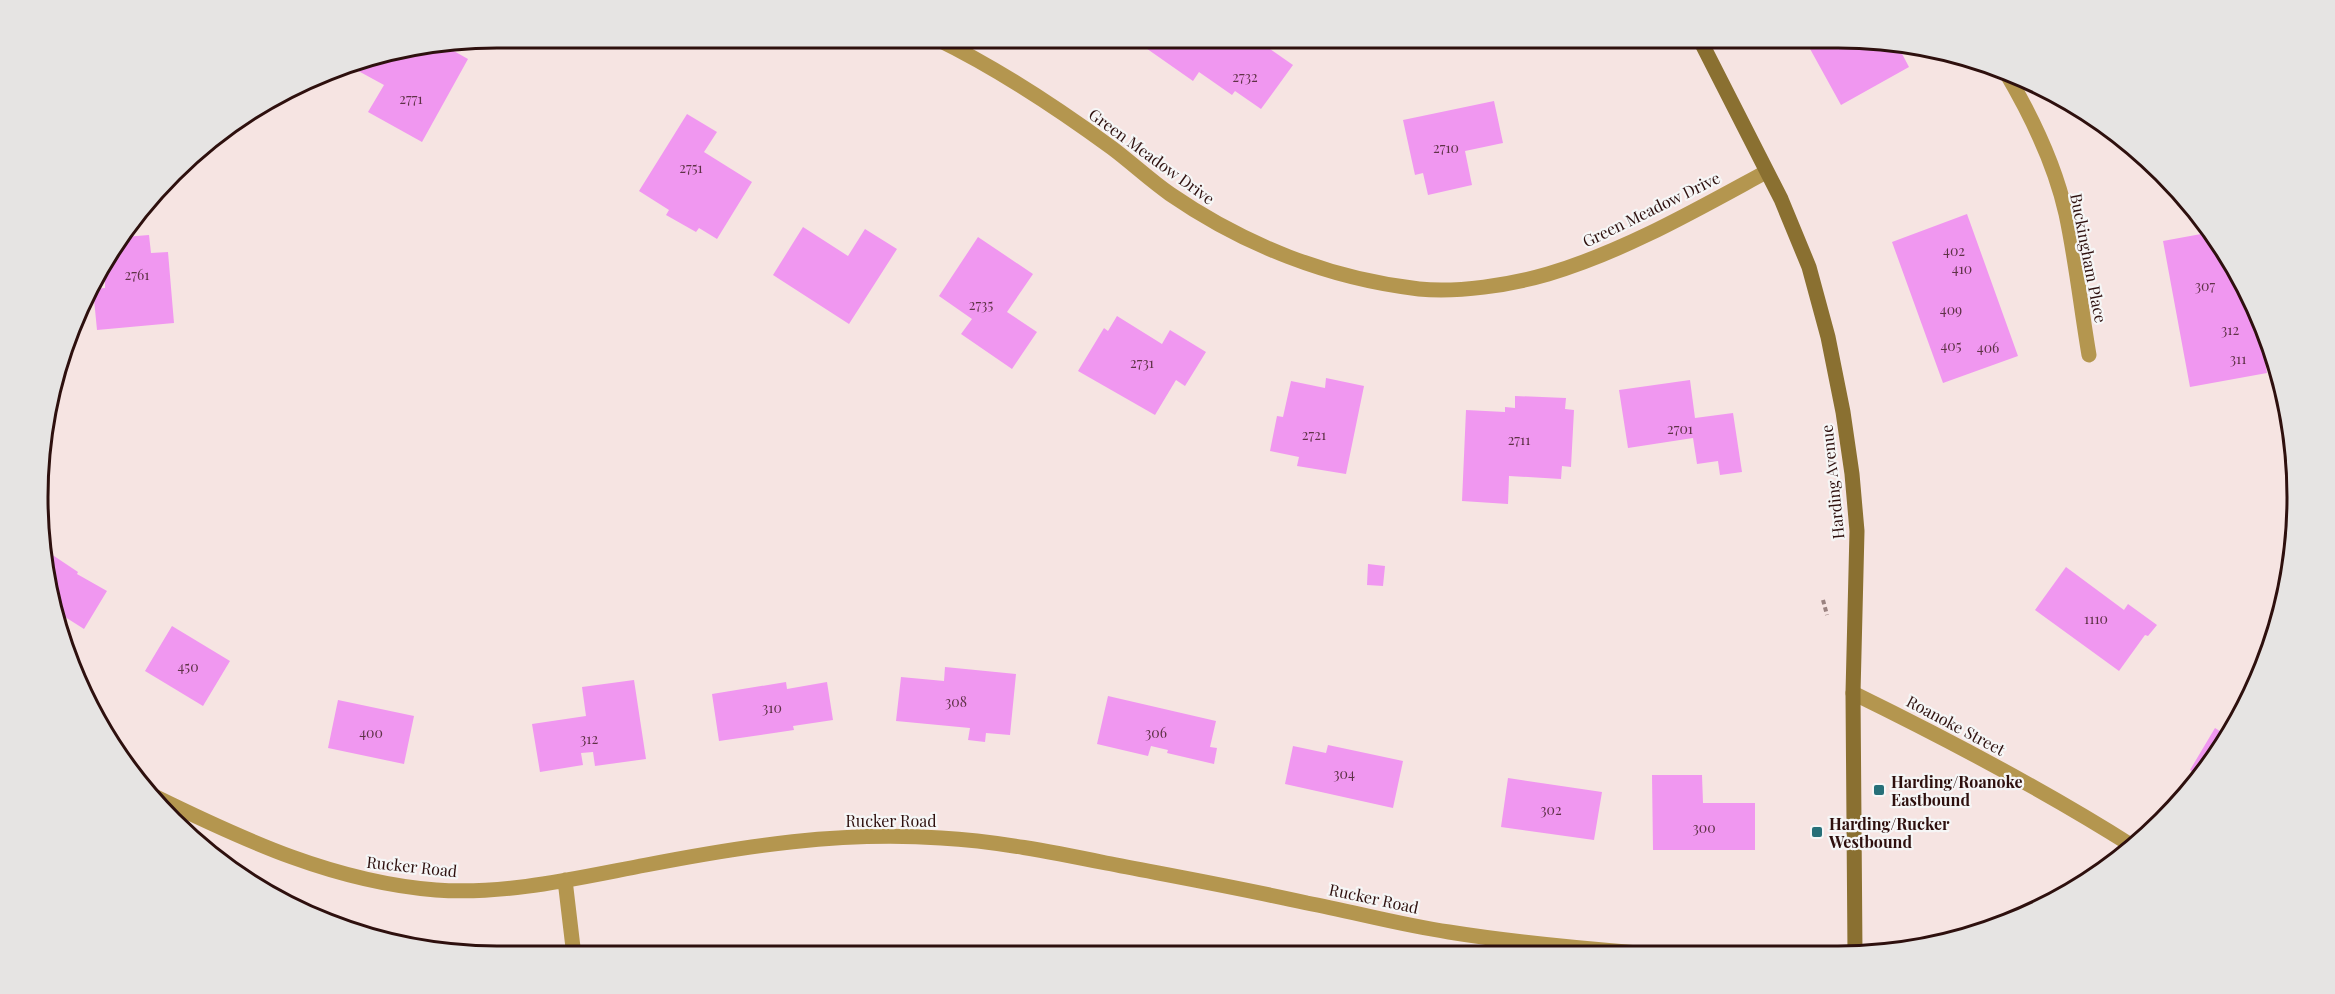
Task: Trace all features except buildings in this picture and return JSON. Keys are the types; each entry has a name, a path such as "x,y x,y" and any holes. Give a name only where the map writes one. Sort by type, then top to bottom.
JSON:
{"main road":[{"name":"Harding Avenue","path":"1704,48 1781,199 1809,267 1828,337 1843,412 1857,531 1853,693 1855,945"}],"street":[{"name":"Green Meadow Drive","path":"957,48 1029,92 1112,148 1170,194 1203,216 1239,235 1302,261 1343,274 1420,289 1446,290 1497,284 1546,274 1585,261 1630,243 1766,172"},
{"name":"Buckingham Place","path":"2012,83 2044,148 2066,213 2089,355"},
{"name":"Roanoke Street","path":"1853,693 1947,739 2125,842"},
{"name":"Rucker Road","path":"170,804 279,854 336,873 374,882 437,890 527,887 741,847 809,839 894,835 945,838 1047,852 1447,932 1559,946"},
{"path":"565,880 573,946"}],"place":[{"name":"Harding/Roanoke Eastbound","path":"1879,790"},
{"name":"Harding/Rucker Westbound","path":"1817,832"}]}
